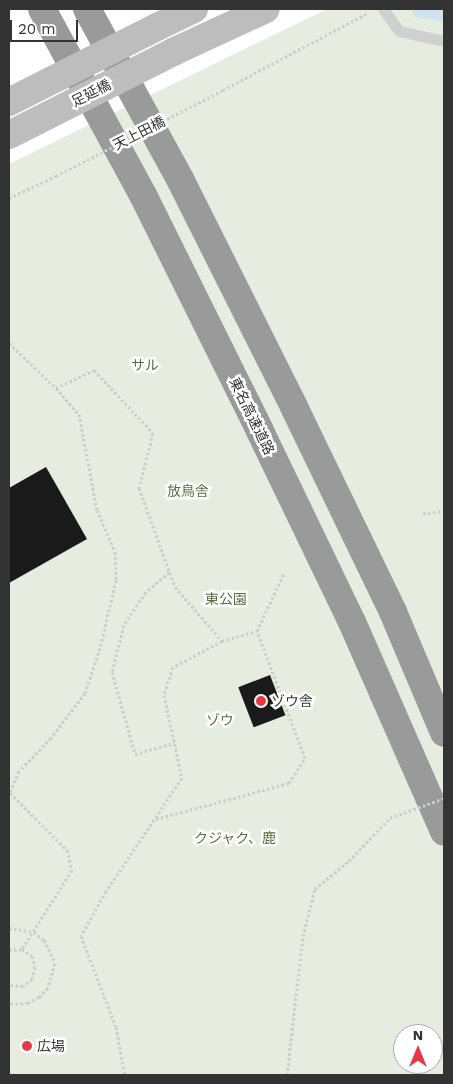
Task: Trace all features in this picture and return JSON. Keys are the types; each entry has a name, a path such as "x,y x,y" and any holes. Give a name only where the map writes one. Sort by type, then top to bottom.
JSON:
{"highway":[{"name":"東名高速道路","path":"42,9 143,195 260,431 352,622 444,832"},
{"path":"87,9 180,179 295,409 393,612 444,733"}],"street":[{"name":"足延橋","path":"9,102 194,9"},
{"name":"足延橋","path":"9,135 173,52 266,9"}],"lane":[{"path":"383,9 399,31 444,41"}],"path":[{"name":"天上田橋","path":"9,198 56,176 223,90 376,9"},
{"path":"9,343 56,388 78,414 97,510 115,552 116,580 100,648 85,693 51,738 18,771 9,794 67,850 72,870 22,950"},
{"path":"56,388 94,370 153,433 139,488 175,587 222,641"},
{"path":"423,513 444,511"},
{"path":"169,572 146,592 124,625 112,672 135,754 174,742"},
{"path":"154,819 289,783 306,758 257,631 284,573"},
{"path":"125,1075 116,1027 81,936 106,890 182,778 164,695 173,667 222,641 257,631"},
{"path":"287,1075 303,936 315,889 349,861 390,818 444,798"},
{"path":"9,928 34,932 51,951 54,976 39,997 28,1003 9,1004"},
{"path":"9,950 22,950 32,956 35,967 32,978 23,986 10,986 9,992"}],"green space":[{"name":"東公園","path":"327,9 444,9 444,1075 9,1075 9,164"}],"water":[{"path":"412,9 444,9 444,22 415,17"}],"building":[{"path":"46,467 87,539 9,583 9,488"},
{"name":"ゾウ舎","path":"270,675 285,715 254,727 238,687"}],"place":[{"name":"ゾウ舎","path":"261,701"},
{"name":"広場","path":"27,1046"}],"park label":[{"name":"サル","path":"145,365"},
{"name":"放鳥舎","path":"188,491"},
{"name":"ゾウ","path":"220,720"},
{"name":"クジャク、鹿","path":"235,838"}]}
